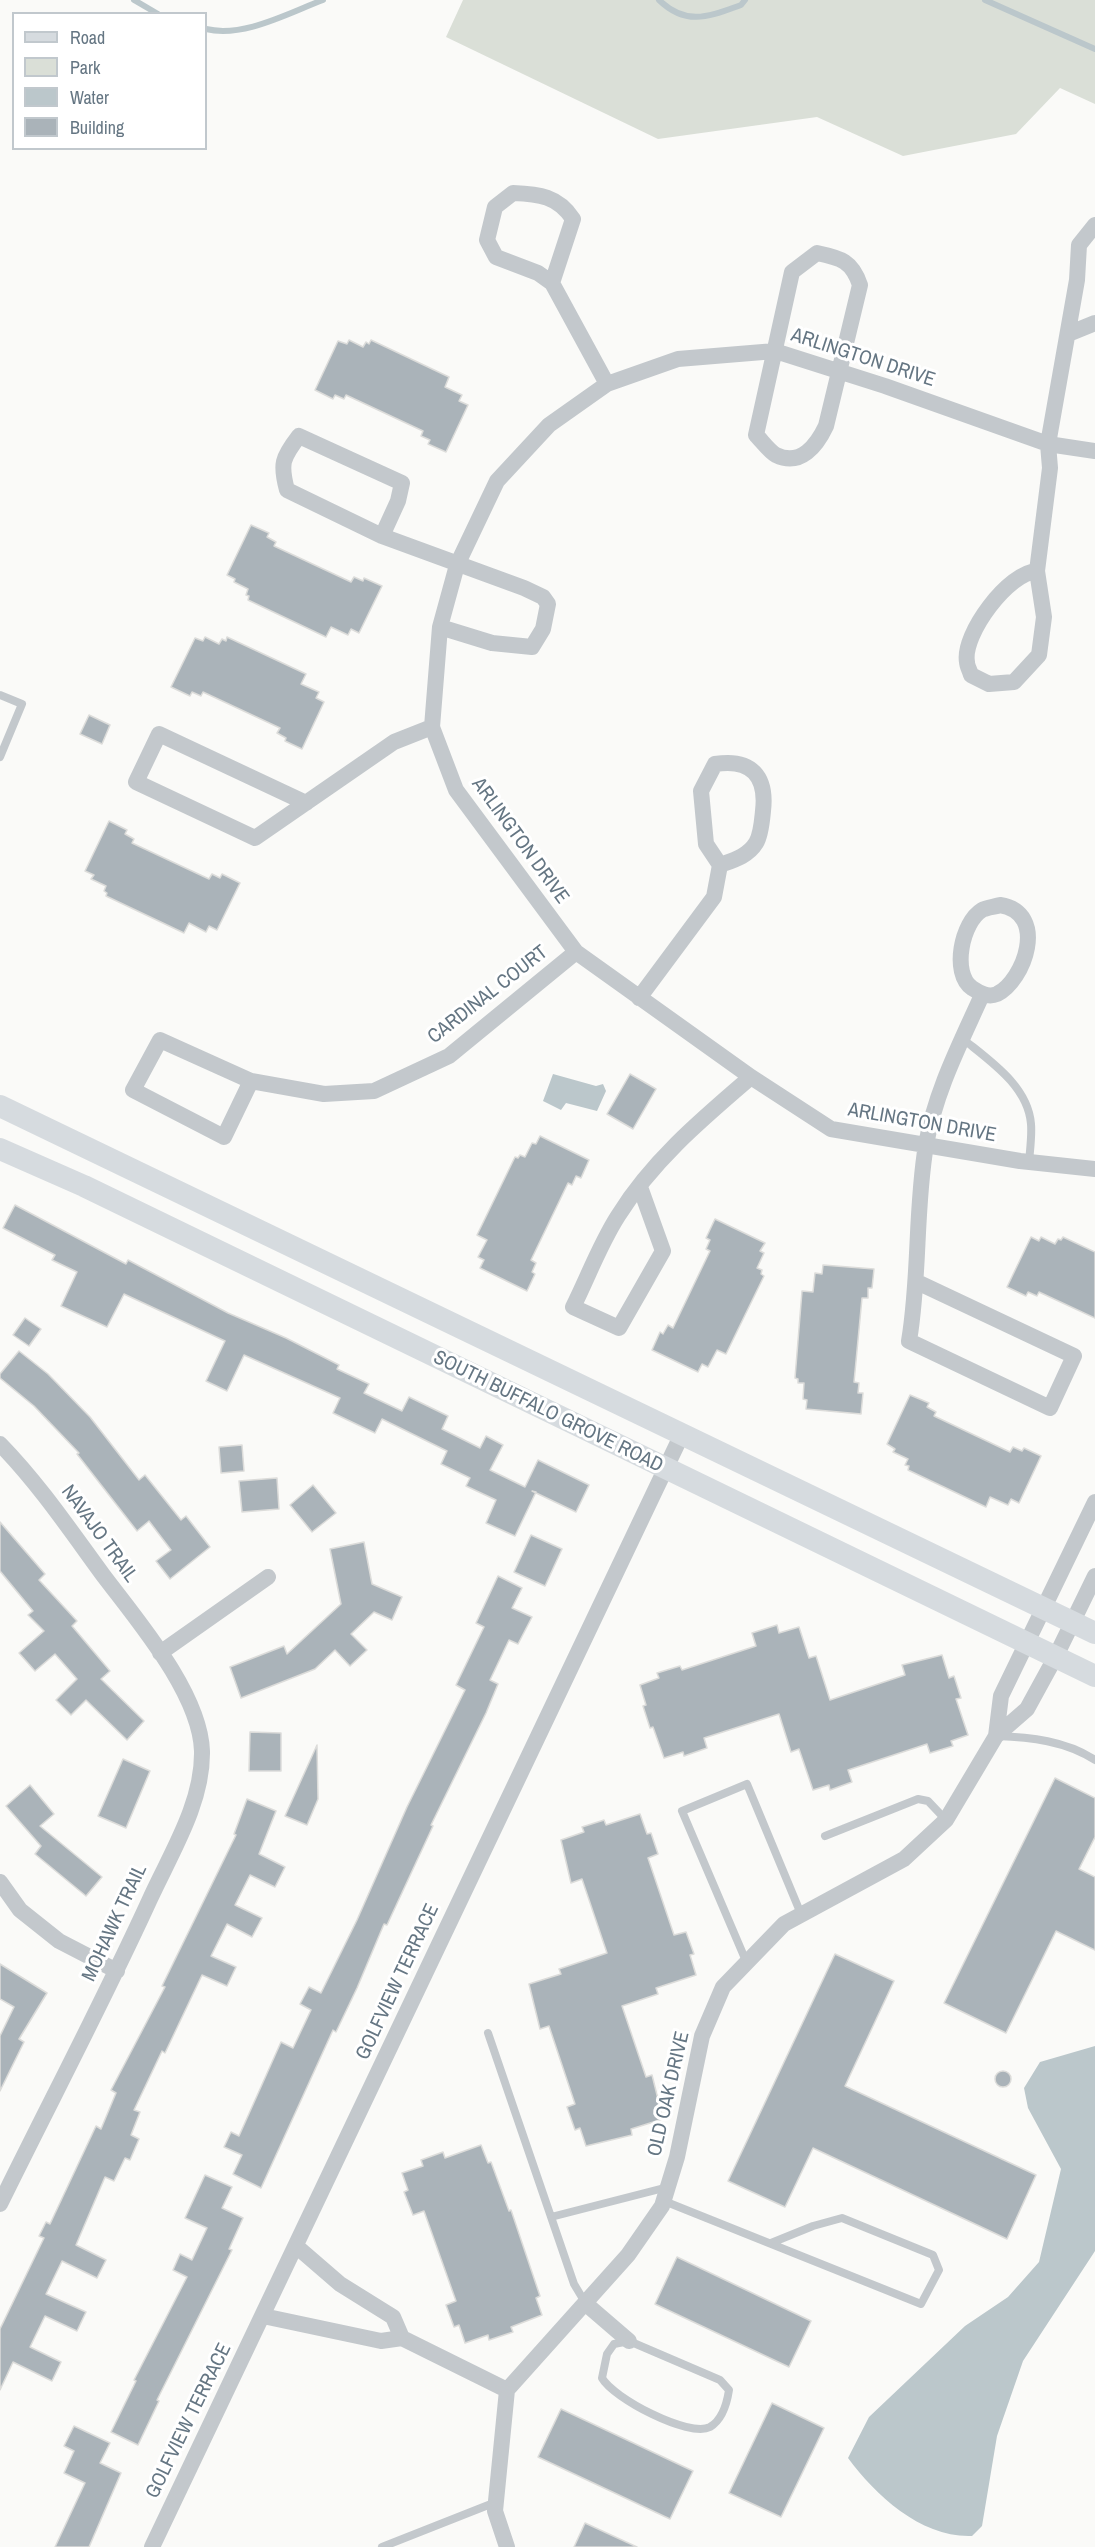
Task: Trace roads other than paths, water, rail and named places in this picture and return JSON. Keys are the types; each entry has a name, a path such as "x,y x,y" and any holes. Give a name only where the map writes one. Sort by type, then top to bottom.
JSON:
{"main road":[{"name":"SOUTH BUFFALO GROVE ROAD","path":"0,1106 682,1434 1065,1639 1095,1676"},
{"name":"SOUTH BUFFALO GROVE ROAD","path":"0,1149 84,1186 665,1469 1065,1639 1095,1633"}],"street":[{"path":"552,283 573,219 563,204 535,194 513,193 495,207 488,240 496,257 538,273 552,283 607,384"},
{"path":"1037,571 1030,571 1007,586 983,615 970,643 966,660 972,675 989,684 1014,682 1039,655 1044,617 1037,571 1050,468 1048,444 1068,334 1079,244 1095,225"},
{"path":"817,253 840,257 855,270 860,285 826,426 818,442 809,452 792,459 775,454 756,435 775,351 792,272 817,253"},
{"path":"1068,334 1095,323"},
{"name":"ARLINGTON DRIVE","path":"1095,451 1048,444 775,351 678,359 607,384 549,425 497,480 457,565 440,627 432,727 456,790 576,951 751,1077 831,1129 1029,1162 1095,1169"},
{"path":"382,536 398,501 402,483 298,436 286,453 281,470 287,490 382,536 543,597 548,604 547,618 532,647 492,643 440,627"},
{"path":"306,803 159,734 136,782 255,838 306,803 394,742 432,727"},
{"path":"639,998 714,897 720,865 706,844 700,791 715,764 724,762 737,764 760,777 765,791 763,820 756,843 744,856 720,865"},
{"path":"1000,905 1013,907 1026,920 1030,938 1016,974 1004,989 996,995 982,995 968,985 960,970 960,952 970,923 982,910 1000,905"},
{"name":"CARDINAL COURT","path":"251,1081 224,1137 133,1089 160,1040 251,1081 324,1094 374,1091 450,1056 576,951"},
{"path":"917,1282 1074,1356 1050,1408 909,1341 917,1282 917,1232 926,1145 938,1096 982,995"},
{"path":"640,1187 663,1251 619,1328 573,1307 618,1216 640,1187 679,1139 751,1077"},
{"name":"GOLFVIEW TERRACE","path":"152,2547 682,1434"},
{"name":"NAVAJO TRAIL","path":"0,1444 31,1476 160,1653"},
{"name":"OLD OAK DRIVE","path":"996,1736 1001,1696 1095,1502"},
{"name":"OLD OAK DRIVE","path":"507,2390 628,2255 666,2194 702,2036 723,1988 746,1960 784,1924 904,1859 946,1820 996,1736 1027,1708 1065,1639 1095,1576"},
{"path":"160,1653 268,1577"},
{"name":"MOHAWK TRAIL","path":"0,2202 117,1971 193,1807 201,1771 198,1726 188,1701 160,1653"},
{"path":"0,1882 20,1910 59,1941 117,1971"},
{"path":"296,2246 340,2284 393,2317 402,2338"},
{"path":"586,2304 629,2341"},
{"path":"263,2316 381,2341 402,2338 507,2390 495,2511 507,2547"}],"lane":[{"path":"0,695 22,704 0,758"},
{"path":"963,1039 1015,1086 1026,1104 1031,1124 1029,1162"},
{"path":"996,1736 1032,1737 1083,1752 1095,1760"},
{"path":"746,1960 682,1811 747,1784 801,1914"},
{"path":"825,1836 918,1799 928,1801 946,1820"},
{"path":"488,2033 573,2284 586,2304"},
{"path":"551,2217 666,2194 771,2243 921,2304 939,2270 933,2255 842,2218 771,2243"},
{"path":"629,2341 720,2380 729,2390 720,2416 710,2426 699,2430 688,2428 632,2404 608,2388 602,2378 607,2354 614,2344 629,2341"},
{"path":"382,2547 496,2502"}],"water":[{"path":"553,1074 596,1086 603,1084 606,1091 597,1111 566,1103 561,1110 543,1101"},
{"path":"1095,2046 1095,2251 1023,2361 997,2436 982,2526 972,2536 953,2535 935,2530 918,2522 886,2500 848,2458 869,2417 965,2326 1008,2297 1039,2262 1061,2169 1028,2108 1024,2088 1040,2062"}],"waterway":[{"path":"134,0 155,12"},
{"path":"207,29 235,30 266,23 323,0"},
{"path":"659,0 679,14 699,17 741,5 745,0"},
{"path":"985,0 1095,49"}]}
